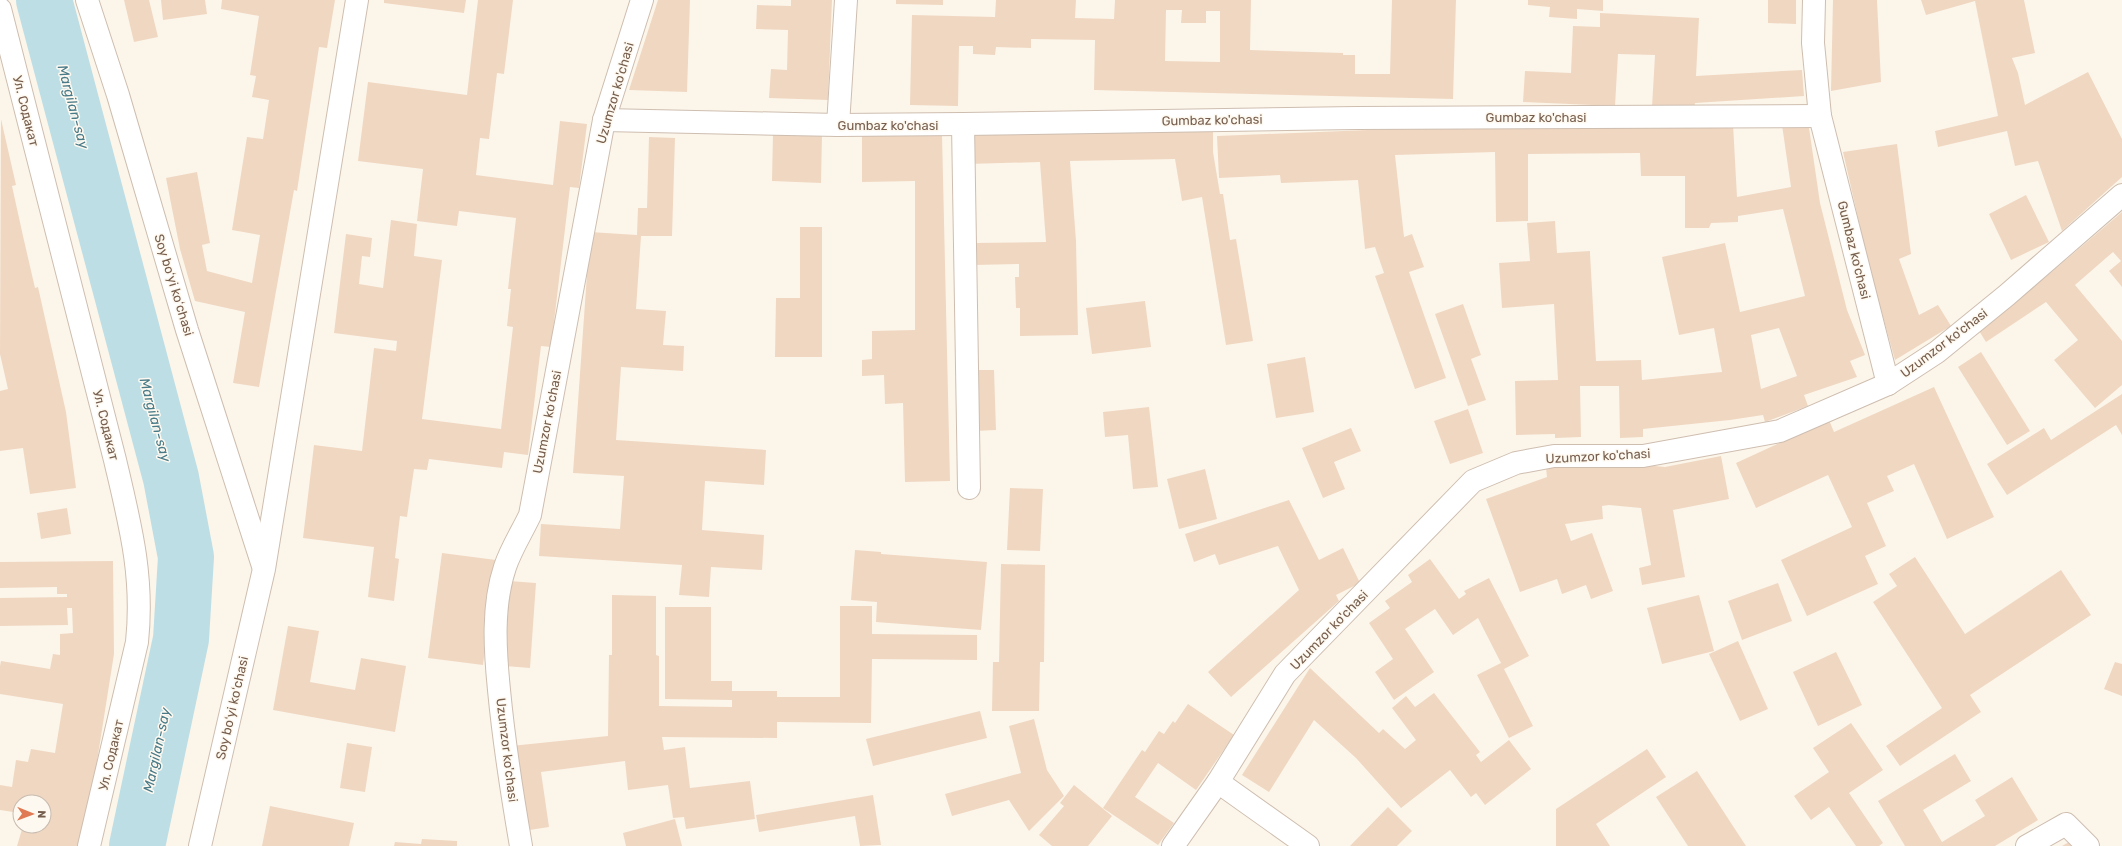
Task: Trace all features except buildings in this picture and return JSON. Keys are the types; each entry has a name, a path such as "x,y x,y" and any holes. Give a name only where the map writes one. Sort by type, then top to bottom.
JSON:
{"street":[{"name":"Soy boʻyi koʻchasi","path":"87,0 120,103 187,330 264,569"},
{"name":"Soy boʻyi koʻchasi","path":"200,846 264,569 357,0"},
{"name":"Uzumzor ko'chasi","path":"521,846 510,786 502,723 495,648 497,606 505,567 530,515 604,120 642,0"},
{"path":"838,125 846,0"},
{"name":"Gumbaz ko'chasi","path":"1814,0 1813,43 1820,116 1888,384"},
{"name":"Ул. Содакат","path":"0,9 115,460 131,528 140,585 140,616 137,642 89,846"},
{"name":"Gumbaz ko'chasi","path":"604,120 838,125 1364,118 1820,116"},
{"path":"963,124 969,488"},
{"name":"Uzumzor ko'chasi","path":"1172,846 1218,782 1286,674 1473,481 1516,463 1554,456 1643,456 1780,431 1888,384 1937,352 2007,295 2122,194"},
{"path":"1218,782 1308,846"},
{"path":"2027,846 2066,824 2088,846"}],"waterway":[{"name":"Margilan-say","path":"44,0 171,478 186,557 181,639 137,846"}]}
